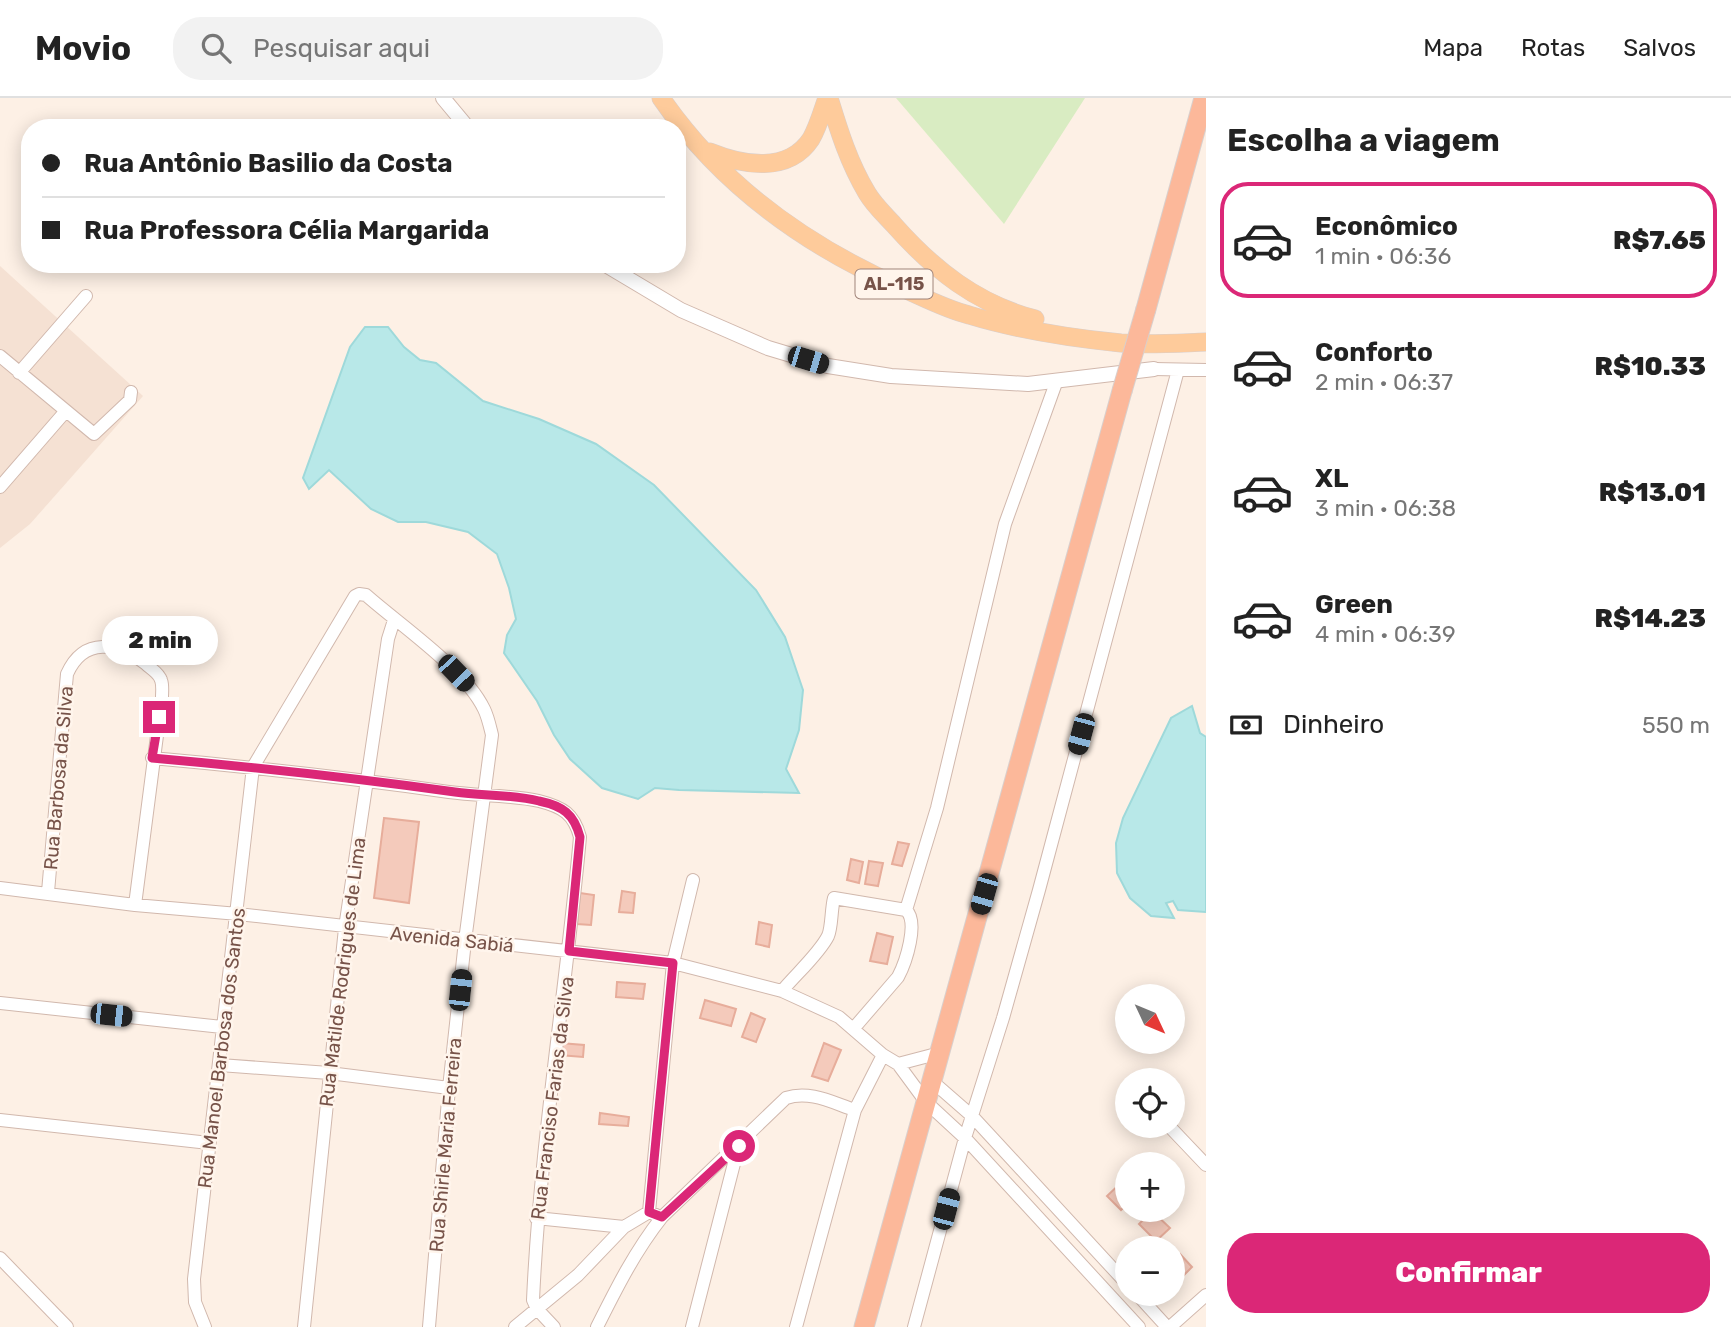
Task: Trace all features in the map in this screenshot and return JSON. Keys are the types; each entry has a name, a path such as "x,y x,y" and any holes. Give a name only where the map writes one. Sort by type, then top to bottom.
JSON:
{"highway":[{"path":"864,1327 1204,98"}],"main road":[{"name":"AL-115","path":"661,98 677,119"},
{"path":"701,149 753,165 772,163 795,154 809,142 828,98"},
{"path":"828,98 852,166 869,196 902,234 949,279 980,299 1011,313 1123,343 1206,342"},
{"name":"AL-115","path":"686,131 701,149 765,209 793,230 854,267 968,315 1033,331 1123,343"}],"street":[{"path":"443,98 460,119"},
{"path":"619,273 681,310 768,348 828,366 891,376 1028,383 1154,369 1206,370"},
{"path":"19,373 86,296"},
{"path":"0,356 94,434 130,400 131,392"},
{"path":"914,1327 965,1138 1040,890 1178,370"},
{"path":"853,1028 903,968 913,922 906,910 937,808 1005,524 1057,380"},
{"path":"0,487 65,412"},
{"path":"253,767 355,596 366,596 394,620"},
{"name":"Rua Shirle Maria Ferreira","path":"394,620 439,657 472,690 485,710 492,735 449,1088 429,1327"},
{"name":"Rua Matilde Rodrigues de Lima","path":"304,1327 345,928 388,639 394,620"},
{"name":"Rua Barbosa da Silva","path":"48,892 67,674 71,665 89,648 113,646 157,673 161,680 162,697 152,758"},
{"path":"135,905 152,758 253,767 484,796"},
{"name":"Rua Manoel Barbosa dos Santos","path":"205,1327 195,1302 194,1279 253,767"},
{"name":"Rua Franciso Farias da Silva","path":"484,796 540,801 563,810 575,820 580,837 569,951 536,1218 533,1300 537,1309"},
{"path":"649,1212 673,963 693,880"},
{"name":"Avenida Sabiá","path":"0,888 673,963 782,991 839,1017 883,1055 898,1064"},
{"path":"782,991 827,938 834,898 906,910"},
{"path":"0,1003 222,1027"},
{"path":"940,1053 898,1064 926,1102 965,1138 1139,1327"},
{"path":"796,1327 855,1110 883,1055"},
{"path":"220,1065 329,1073 449,1088"},
{"path":"933,1082 972,1116 1115,1271"},
{"path":"597,1327 645,1238 662,1217 786,1098 797,1094 808,1095 855,1110"},
{"path":"0,1120 209,1143"},
{"path":"1180,1138 1206,1165"},
{"path":"692,1327 739,1146"},
{"path":"649,1212 662,1217"},
{"path":"515,1327 578,1275 624,1227 649,1212"},
{"path":"536,1218 624,1227"},
{"path":"0,1258 67,1327"},
{"path":"1148,1306 1168,1327 1206,1294"},
{"path":"537,1309 554,1327"}],"shaded area":[{"path":"0,266 143,396 30,524 0,548"}],"green space":[{"path":"896,98 1085,98 1004,224"}],"water":[{"path":"365,327 388,327 404,347 420,360 436,363 483,401 539,419 596,444 654,485 756,590 785,637 803,690 799,730 786,769 799,793 655,788 638,799 602,788 570,759 537,701 504,653 507,635 516,619 497,554 468,532 426,522 398,522 371,509 329,470 309,489 303,478 350,347"},
{"path":"1192,706 1200,733 1206,737 1206,912 1178,910 1173,901 1166,903 1174,918 1151,916 1130,898 1117,873 1116,843 1123,818 1171,718"}],"building":[{"path":"384,818 419,822 409,903 374,898"},
{"path":"898,842 909,844 902,866 892,864"},
{"path":"851,859 863,862 859,883 847,880"},
{"path":"869,861 883,863 878,886 865,884"},
{"path":"622,891 635,893 633,913 619,912"},
{"path":"580,893 594,895 591,925 577,924"},
{"path":"759,922 772,925 769,947 756,944"},
{"path":"877,933 893,937 887,964 870,961"},
{"path":"617,982 645,984 643,999 616,997"},
{"path":"705,1000 736,1009 731,1026 700,1018"},
{"path":"751,1013 765,1019 756,1042 742,1037"},
{"path":"560,1043 584,1045 583,1057 559,1055"},
{"path":"824,1043 841,1050 828,1081 812,1076"},
{"path":"600,1113 629,1117 628,1126 599,1124"},
{"path":"1115,1188 1115,1204 1107,1196"},
{"path":"1164,1222 1170,1228 1161,1236 1151,1236 1139,1224"},
{"path":"1185,1259 1192,1267 1185,1274"}],"route":[{"path":"159,717 152,758 509,797 540,801 563,810 575,820 580,837 569,951 673,963 649,1212 662,1217 739,1146"}]}
